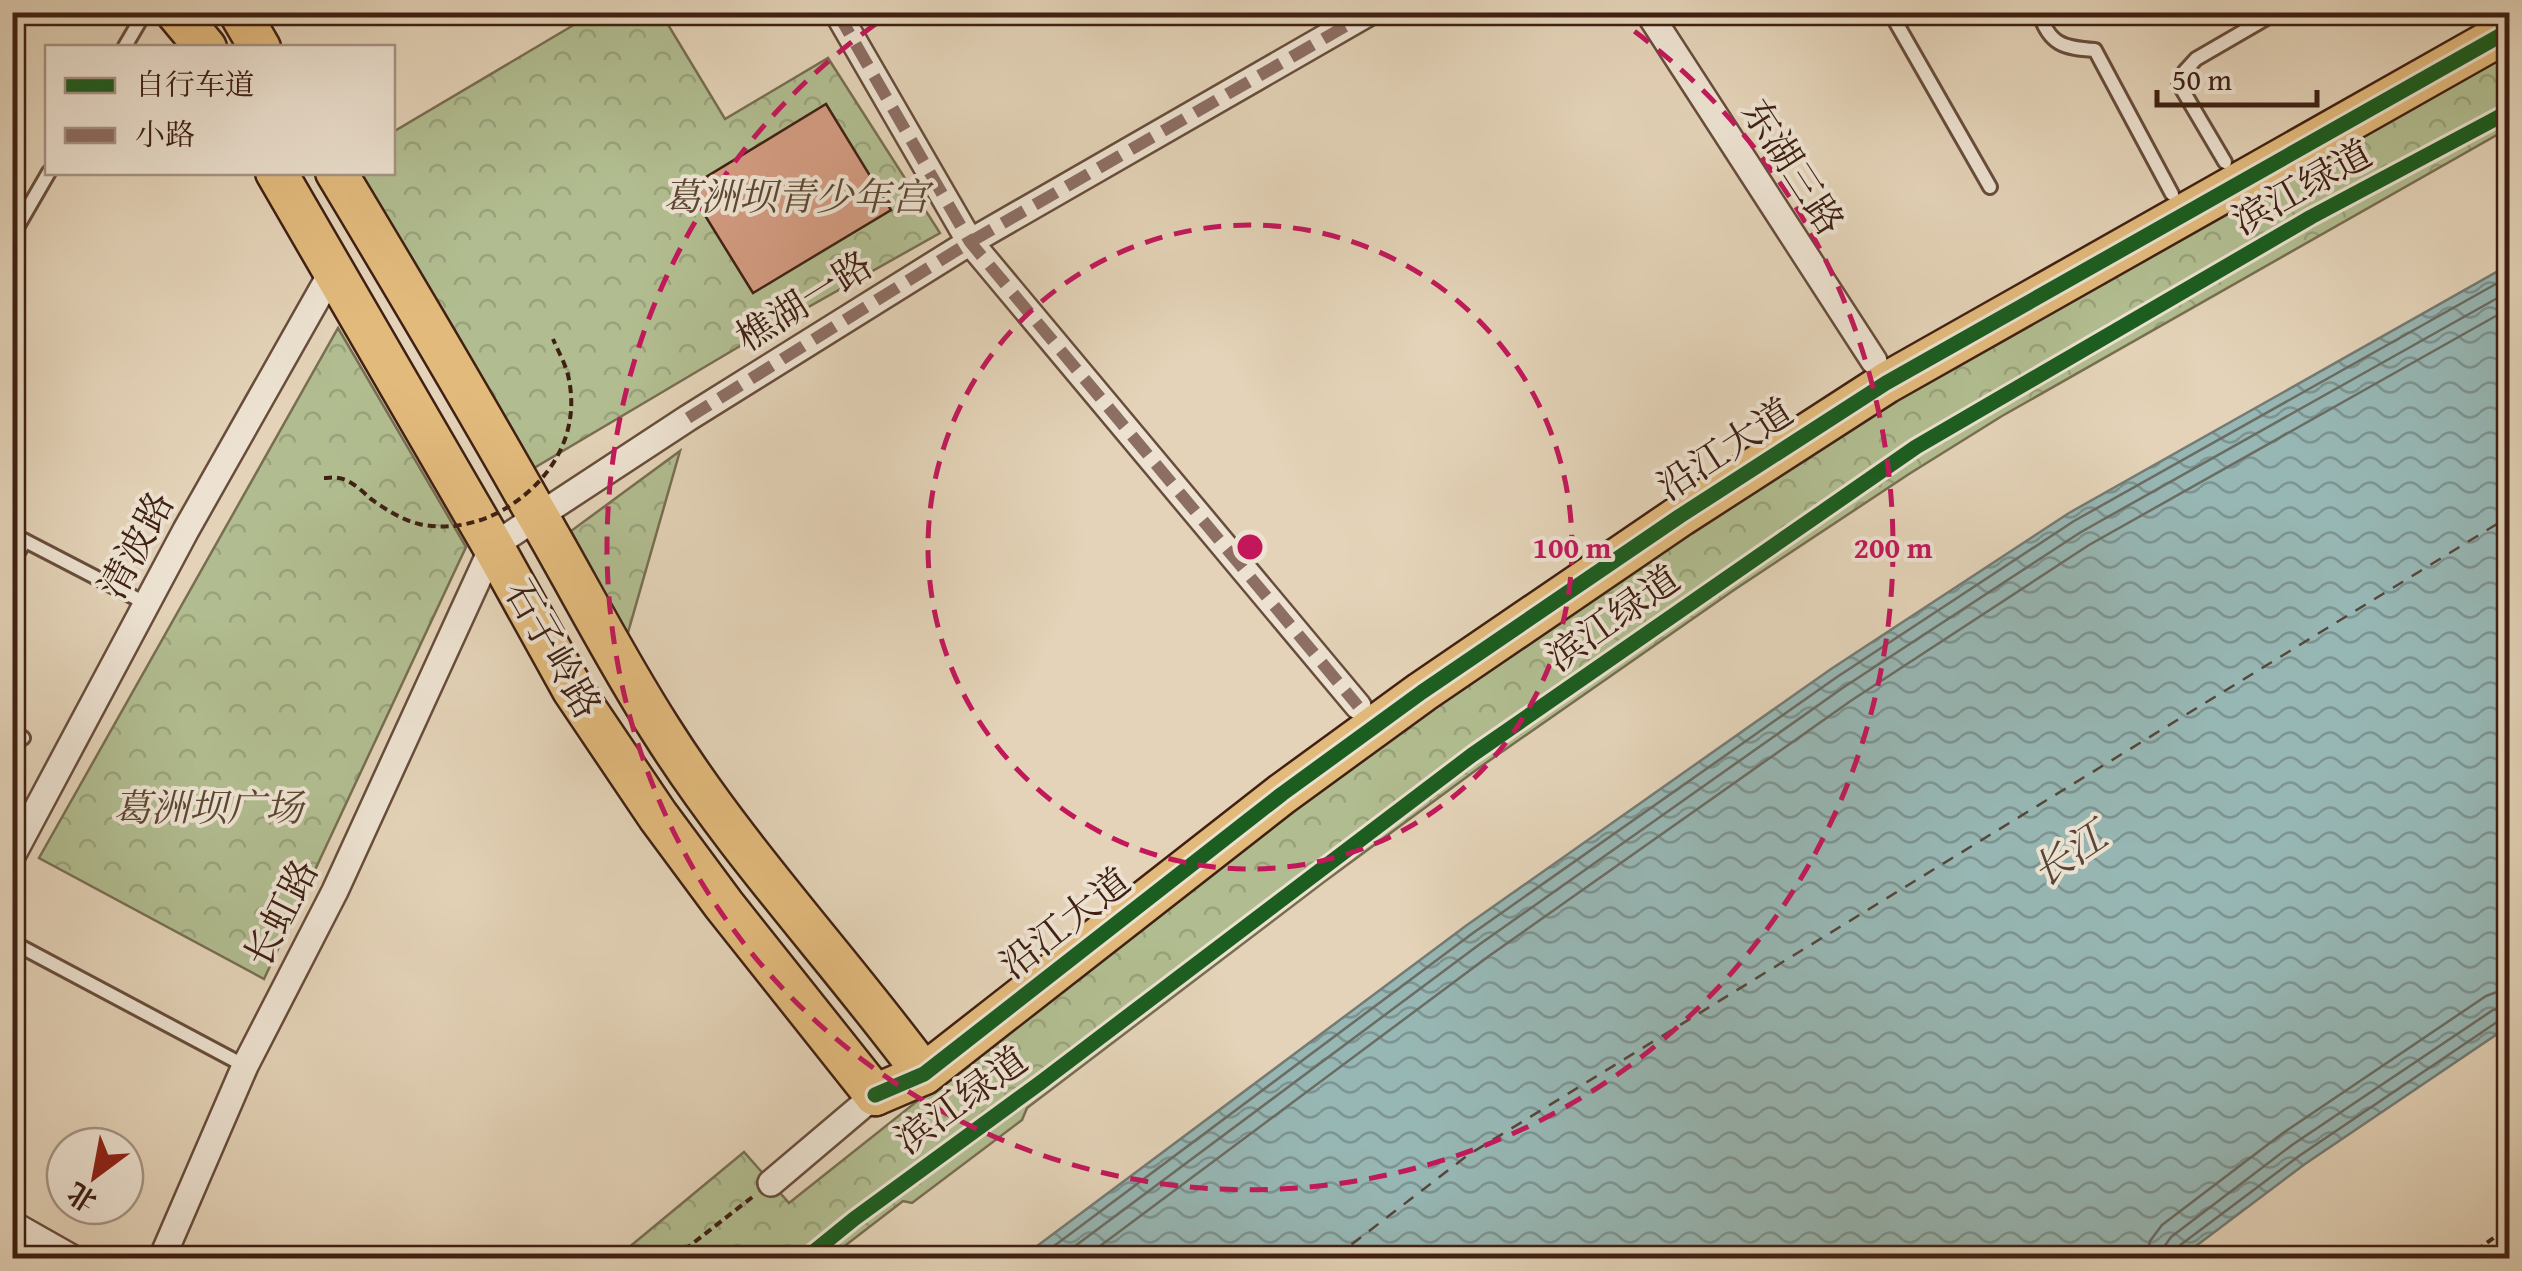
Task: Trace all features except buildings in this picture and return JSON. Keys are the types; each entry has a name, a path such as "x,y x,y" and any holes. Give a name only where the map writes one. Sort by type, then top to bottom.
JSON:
{"main road":[{"path":"176,12 204,45"},
{"path":"239,12 258,45"},
{"name":"沿江大道","path":"875,1095 1358,706 1874,361 2486,12"},
{"name":"沿江大道","path":"915,1063 1410,700 1680,516 1886,383 2510,30"},
{"name":"石子岭路","path":"278,175 572,690 724,906 875,1095"},
{"name":"石子岭路","path":"338,175 662,732 751,857 915,1063"}],"street":[{"path":"837,12 970,242 1358,706"},
{"name":"樵湖一路","path":"493,546 688,418 970,242 1370,12"},
{"name":"东湖三路","path":"1648,12 1874,361"},
{"name":"清波路","path":"12,856 186,530 332,272"},
{"name":"长虹路","path":"162,1258 245,1066 334,891 493,546"},
{"path":"771,1183 875,1095"},
{"path":"12,1224 72,1258"}],"lane":[{"path":"126,45 146,12"},
{"path":"1890,12 1990,187"},
{"path":"2039,12 2045,32 2067,48 2096,50 2172,194"},
{"path":"2224,162 2179,84 2196,59 2276,12"},
{"path":"12,236 48,175"},
{"path":"12,562 19,538 147,604"},
{"path":"12,942 245,1066"}],"path":[{"path":"324,478 340,478 356,486 387,510 416,524 465,524 503,510 538,485 556,461 569,425 568,373 553,339"},
{"path":"674,1258 771,1183"},
{"path":"2466,1258 2510,1226"}],"green space":[{"name":"葛洲坝青少年宫","path":"594,13 661,13 725,119 828,58 940,233 534,468 358,175 395,175 395,131"},
{"path":"2509,43 2509,128 2002,416 1734,590 1483,765 1324,882 1027,1108 1022,1120 912,1203 903,1201 829,1258 616,1258 744,1152 789,1203 1349,758 1710,510 2072,286"},
{"name":"葛洲坝广场","path":"338,328 466,547 264,979 39,858"},
{"path":"680,451 627,636 571,531"}],"water":[{"name":"长江","path":"2509,265 2509,1026 2305,1164 2180,1258 1021,1258 1467,925 1831,669 2069,513"}],"ferry route":[{"path":"1334,1258 1468,1155 2510,516"}],"marked path":[{"path":"837,12 970,242 1358,706"},
{"path":"688,418 970,242 1370,12"}],"cycle path":[{"name":"滨江绿道","path":"875,1095 924,1074 1282,794 1422,692 1680,516 1886,383 2510,30"},
{"name":"滨江绿道","path":"806,1258 1472,755 1916,447 2311,217 2510,111"}]}
